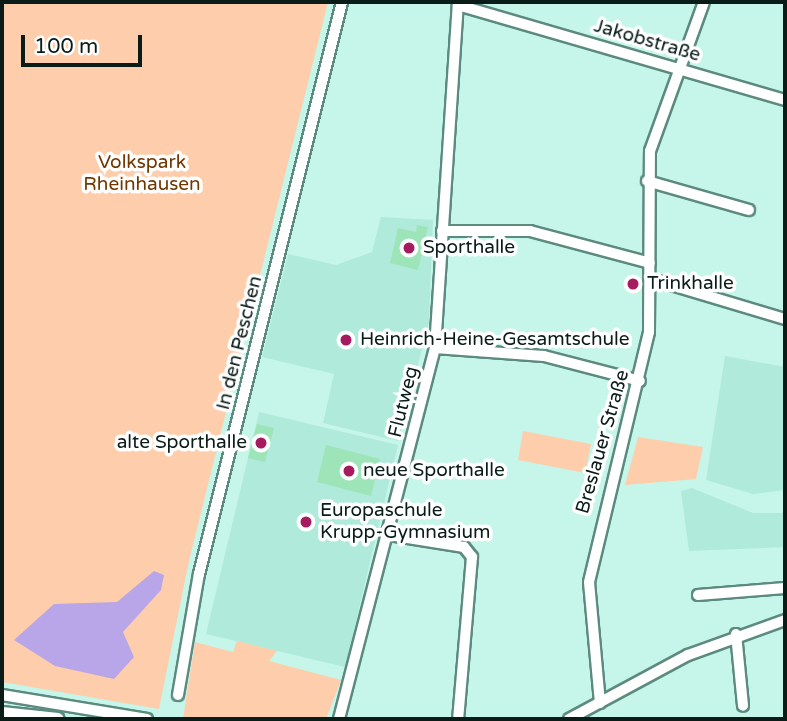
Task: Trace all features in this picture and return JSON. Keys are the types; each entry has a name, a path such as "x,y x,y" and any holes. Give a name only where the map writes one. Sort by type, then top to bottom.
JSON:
{"street":[{"name":"In den Peschen","path":"178,695 199,575 342,2"},
{"name":"Breslauer Straße","path":"600,703 589,582 599,520 640,381 651,279 647,181 676,68 704,2"},
{"name":"Jakobstraße","path":"458,3 785,100"},
{"name":"Flutweg","path":"339,719 435,348 458,3"},
{"path":"647,181 749,210"},
{"path":"442,231 530,231 650,263"},
{"path":"651,279 785,319"},
{"path":"435,348 533,354 640,381"},
{"path":"388,535 464,547 472,557 458,719"},
{"path":"698,595 785,588"},
{"path":"569,719 736,634 785,620"},
{"path":"736,634 743,706"},
{"path":"2,695 147,719"},
{"path":"2,713 58,719"}],"shaded area":[{"name":"Heinrich-Heine-Gesamtschule","path":"381,217 433,220 429,322 398,441 323,423 334,374 262,357 288,254 336,265 372,252"},
{"path":"725,356 785,367 785,490 753,494 706,480"},
{"name":"Europaschule Krupp-Gymnasium","path":"259,412 398,445 345,667 206,634"},
{"path":"692,488 753,513 785,513 785,547 689,551 681,491"},
{"path":"154,571 164,575 161,590 123,632 134,657 114,679 55,666 14,640 54,604 117,602"}],"green space":[{"name":"Volkspark Rheinhausen","path":"2,2 328,2 189,561 159,709 2,682"},
{"path":"523,431 591,444 585,473 518,460"},
{"path":"638,437 703,447 696,479 625,485"},
{"path":"237,641 277,651 269,661 341,680 326,719 183,719 195,642 233,652"}],"building":[{"name":"Sporthalle","path":"417,225 428,227 418,270 390,263 398,228 416,232"},
{"name":"alte Sporthalle","path":"257,424 274,428 265,462 248,458"},
{"name":"neue Sporthalle","path":"326,445 380,459 371,496 317,482"}],"place":[{"name":"Sporthalle","path":"409,248"},
{"name":"Trinkhalle","path":"633,284"},
{"name":"Heinrich-Heine-Gesamtschule","path":"346,340"},
{"name":"alte Sporthalle","path":"261,443"},
{"name":"neue Sporthalle","path":"349,471"},
{"name":"Europaschule Krupp-Gymnasium","path":"306,522"}]}
